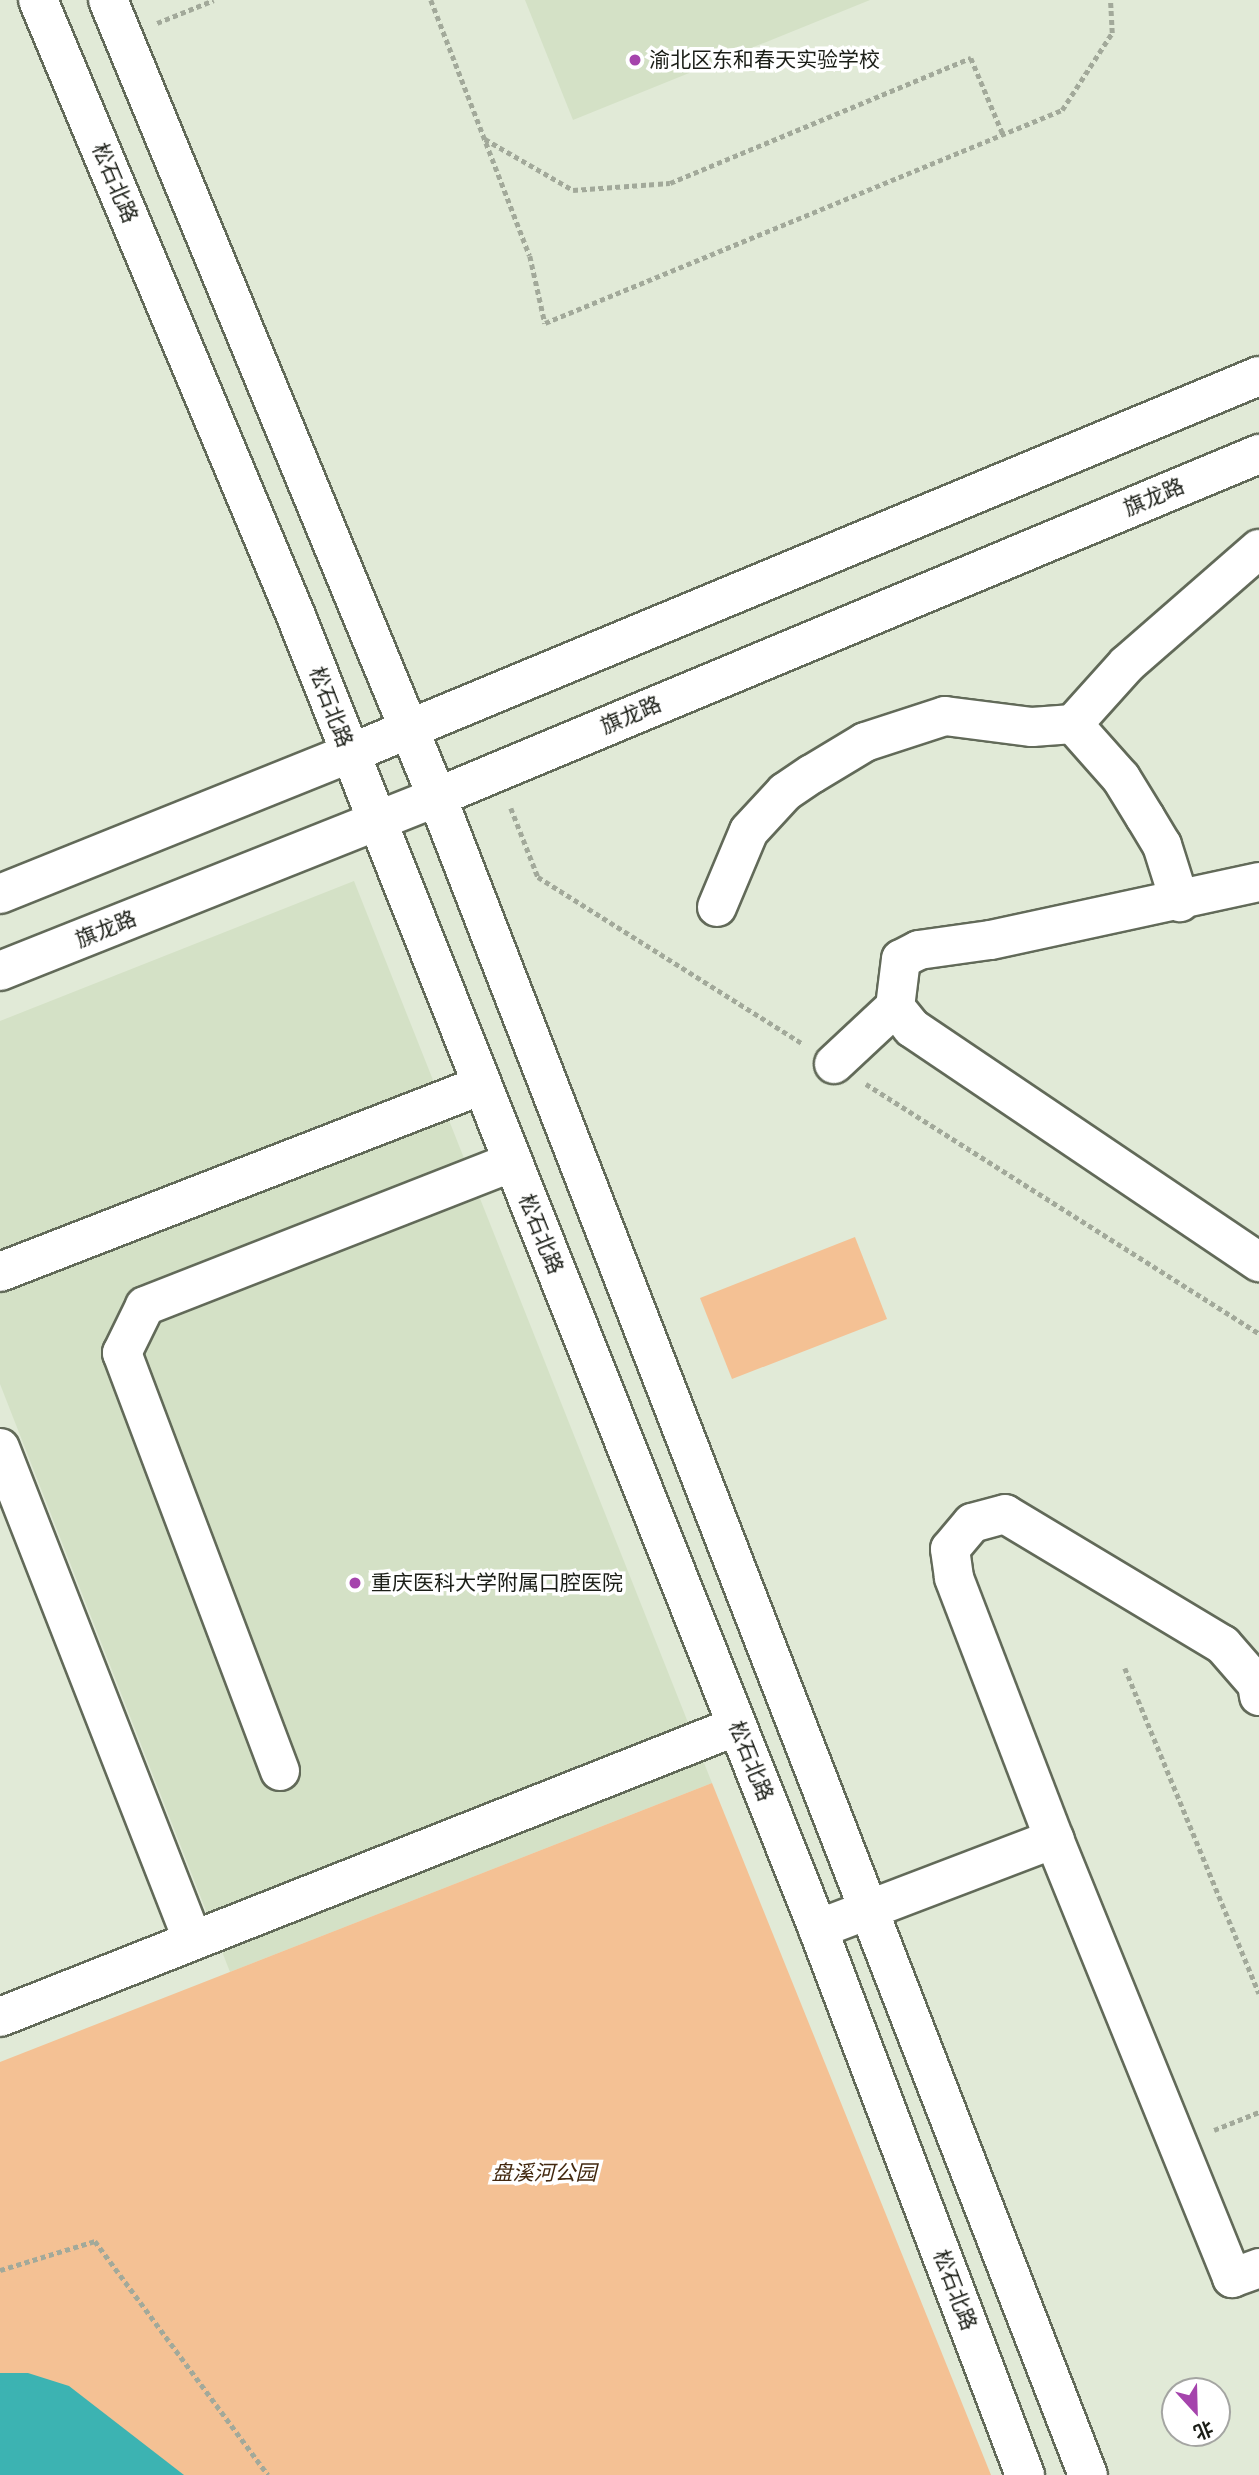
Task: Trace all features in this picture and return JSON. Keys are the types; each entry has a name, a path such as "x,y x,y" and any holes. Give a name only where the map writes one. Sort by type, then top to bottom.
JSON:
{"main road":[{"name":"松石北路","path":"38,0 291,604 818,1929 1026,2475"},
{"path":"108,0 437,797 1088,2475"},
{"path":"0,894 349,754 1259,376"},
{"name":"旗龙路","path":"0,971 437,797 1259,454"},
{"path":"718,907 749,831 785,792 865,742 944,716 1031,727 1073,724 1127,664 1259,549"},
{"path":"1073,724 1121,778 1151,826 1162,845 1180,902"},
{"path":"834,1064 895,1007 901,959 919,950 990,940 1180,902 1259,882"},
{"path":"895,1007 912,1028 1259,1262"},
{"path":"0,1272 482,1085"},
{"path":"280,1771 122,1353 145,1306 513,1162"},
{"path":"0,1448 193,1941"},
{"path":"1259,1696 1256,1684 1223,1645 1005,1514 972,1523 950,1549 954,1578 1055,1839 1232,2278 1259,2268"},
{"path":"0,2017 737,1726"},
{"path":"818,1929 1055,1839"}],"path":[{"path":"123,37 214,0"},
{"path":"431,0 530,256 545,323 1062,110 1112,33 1110,0"},
{"path":"485,139 573,190 670,183 971,58 1003,134"},
{"path":"1125,1668 1259,1993"},
{"path":"1178,2145 1259,2112"},
{"path":"0,2270 95,2241 268,2475"}],"shaded area":[{"name":"渝北区东和春天实验学校","path":"525,0 870,0 573,120"},
{"name":"重庆医科大学附属口腔医院","path":"354,881 712,1783 230,1972 0,1384 0,1021"}],"green space":[{"path":"855,1237 887,1319 732,1379 700,1298"},
{"name":"盘溪河公园","path":"712,1783 991,2475 0,2475 0,2062"}],"water":[{"path":"0,2373 28,2373 69,2386 184,2475 0,2475"}],"place":[{"name":"渝北区东和春天实验学校","path":"635,60"},
{"name":"重庆医科大学附属口腔医院","path":"355,1583"}]}
